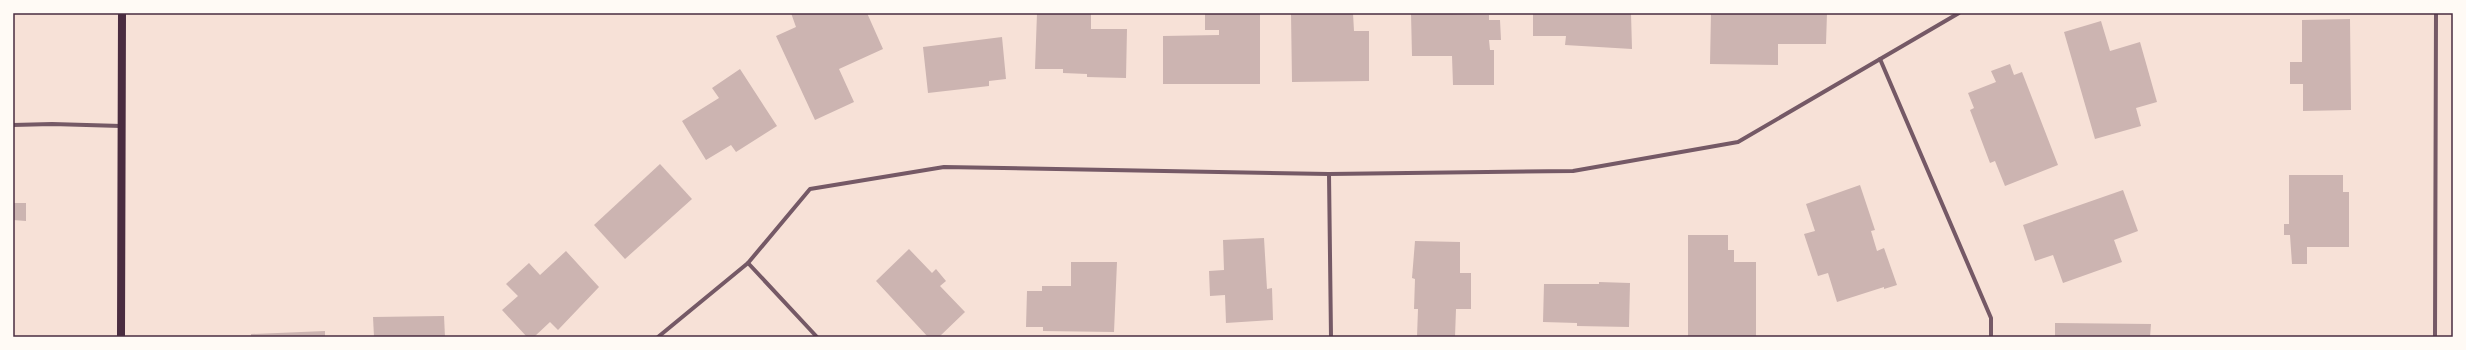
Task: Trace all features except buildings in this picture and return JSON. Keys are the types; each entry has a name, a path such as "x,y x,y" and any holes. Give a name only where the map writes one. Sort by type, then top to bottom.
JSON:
{"main road":[{"path":"121,337 122,13"}],"street":[{"path":"658,337 748,263 810,188 944,166 1329,174 1573,171 1738,142 1959,13"},
{"path":"2435,337 2436,13"},
{"path":"1880,59 1991,318 1992,337"},
{"path":"13,125 52,124 122,126"},
{"path":"1329,174 1331,337"},
{"path":"748,263 817,337"}]}
